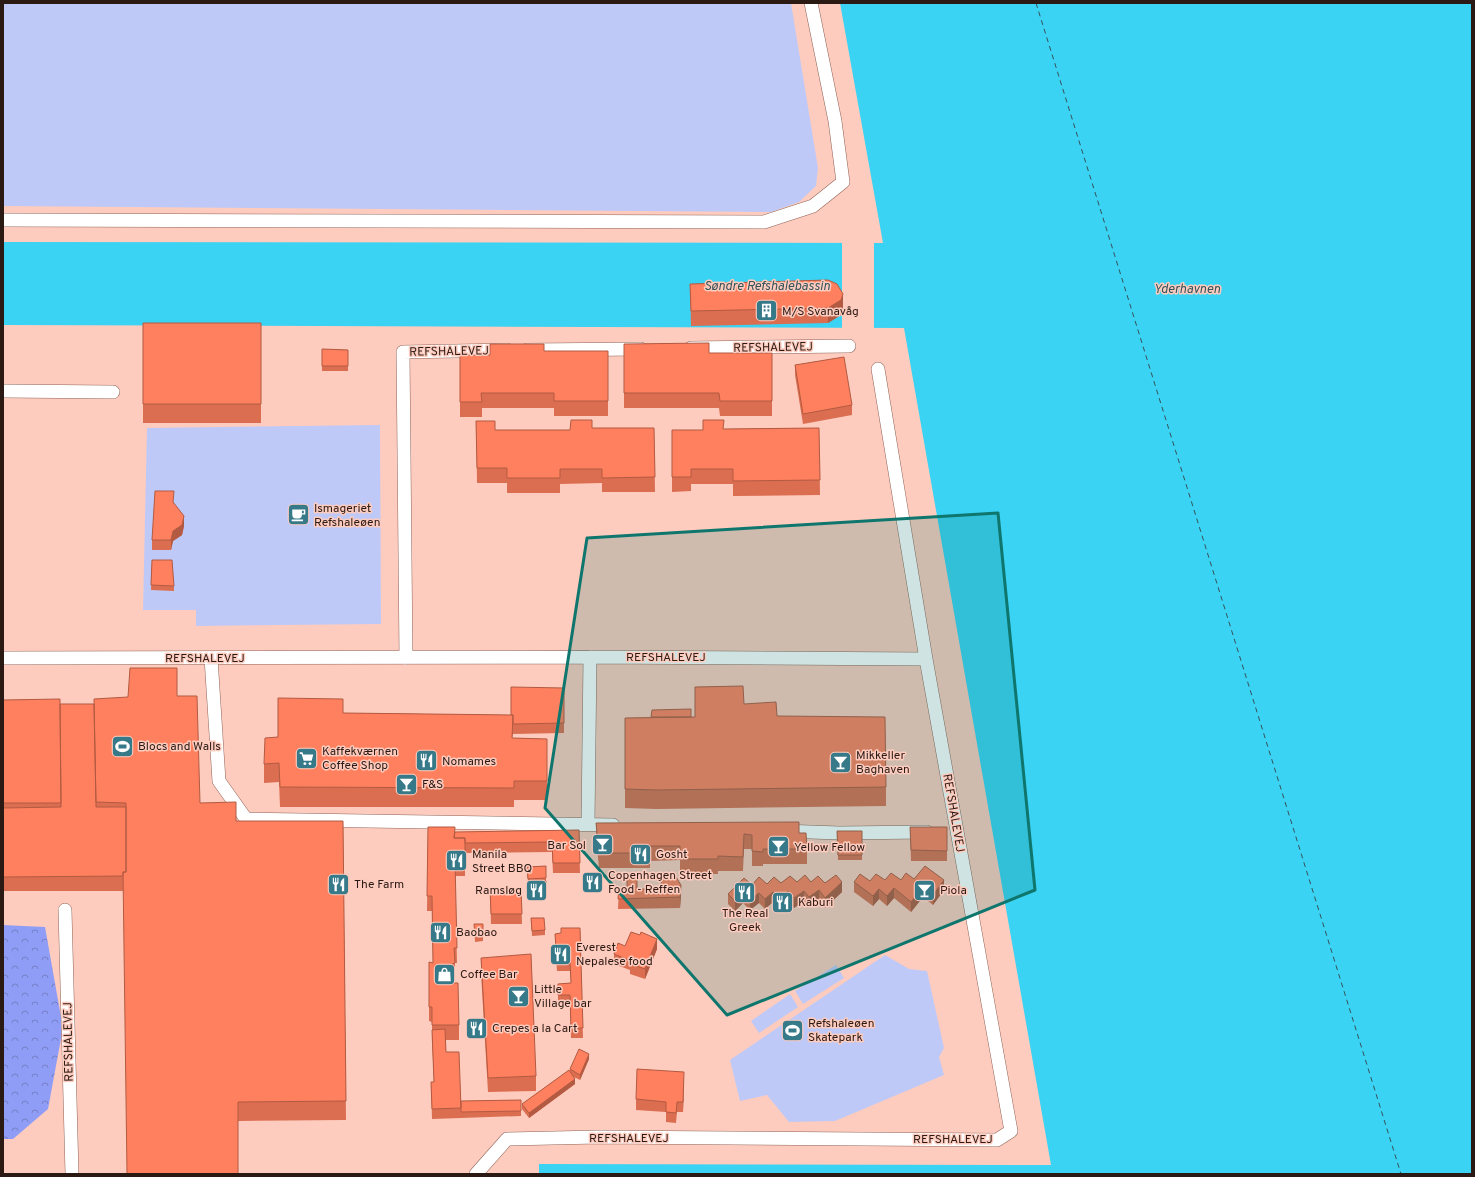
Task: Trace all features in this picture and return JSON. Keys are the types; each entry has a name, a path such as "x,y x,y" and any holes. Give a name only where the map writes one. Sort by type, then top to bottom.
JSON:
{"lane":[{"path":"3,220 764,222 813,206 843,182 835,120 811,3"},
{"name":"REFSHALEVEJ","path":"682,348 849,346"},
{"name":"REFSHALEVEJ","path":"406,658 403,352 650,349"},
{"name":"REFSHALEVEJ","path":"476,1174 507,1139 598,1137 997,1140 1011,1131 926,659 878,369"},
{"path":"3,391 113,392"},
{"path":"588,824 590,657"},
{"name":"REFSHALEVEJ","path":"3,658 590,657 926,659"},
{"path":"211,658 219,781 246,818 627,825"},
{"path":"768,830 839,833 957,831"},
{"name":"REFSHALEVEJ","path":"65,910 72,1174"}],"highlighted area":[{"path":"998,513 1035,890 727,1015 545,808 587,538"}],"shaded area":[{"path":"3,3 791,3 818,168 816,186 799,202 771,212 3,206"},
{"path":"380,425 381,624 196,626 196,610 143,610 147,428"},
{"name":"Refshaleøen Skatepark","path":"885,955 909,969 927,971 944,1048 939,1057 944,1075 835,1121 789,1122 767,1095 740,1101 730,1060"},
{"path":"836,965 844,978 803,1004 795,991"},
{"path":"790,994 798,1007 759,1033 751,1021"}],"green space":[{"path":"3,925 45,927 63,1028 48,1109 13,1139 3,1139"}],"water":[{"name":"Yderhavnen","path":"840,3 1472,3 1472,1174 539,1174 539,1164 1051,1165 904,328 3,325 3,242 883,243"}],"pier":[{"path":"842,241 874,241 874,330 842,329"}],"building":[{"path":"828,280 837,284 843,294 841,300 828,308 691,311 690,284"},
{"path":"143,323 261,323 261,404 143,404"},
{"path":"709,343 709,353 772,353 772,401 720,401 719,393 624,393 624,344"},
{"path":"490,344 544,344 544,351 608,351 608,401 554,401 554,393 481,393 482,402 460,402 460,355 490,355"},
{"path":"322,349 348,350 348,366 322,366"},
{"path":"844,357 852,405 803,414 795,365"},
{"path":"571,420 592,420 592,428 654,428 655,477 602,478 602,469 560,469 560,478 507,478 507,468 477,468 476,421 495,421 495,430 570,430"},
{"path":"703,420 724,420 723,429 819,428 820,480 733,481 733,469 691,469 691,477 672,477 672,430 703,430"},
{"path":"155,491 174,491 173,502 184,516 182,525 173,531 171,540 152,540"},
{"path":"152,560 172,560 174,586 151,585"},
{"path":"130,668 177,668 177,696 197,696 200,803 236,802 236,821 343,821 346,1101 238,1102 238,1174 127,1174 123,872 126,872 126,803 96,802 94,699 128,697"},
{"path":"743,686 744,704 776,702 777,716 885,717 886,787 656,790 625,789 625,718 695,717 695,687"},
{"path":"511,687 564,688 564,723 513,724 513,715 511,715"},
{"path":"278,698 343,699 343,713 513,715 512,738 547,739 547,781 514,781 514,788 280,787 279,763 264,764 265,738 278,737"},
{"path":"60,699 61,803 3,803 3,700"},
{"path":"60,704 94,704 96,807 126,807 126,872 123,872 123,876 3,877 3,808 61,807"},
{"path":"691,709 691,717 651,717 652,710"},
{"path":"799,822 799,833 806,833 807,849 763,849 763,852 752,851 752,835 744,834 743,857 718,856 718,859 680,859 680,846 650,846 650,853 599,853 596,823"},
{"path":"428,827 455,827 454,838 465,838 465,861 455,861 457,948 454,948 455,963 452,964 452,973 436,972 436,983 458,983 459,1025 432,1025 432,1007 429,1007 429,962 433,963 432,896 427,896"},
{"path":"910,827 947,827 947,851 911,850"},
{"path":"579,830 580,863 553,863 552,842 465,843 465,838 454,838 455,832"},
{"path":"837,831 862,831 862,855 838,855"},
{"path":"546,866 546,878 528,879 527,867"},
{"path":"925,866 944,880 933,895 923,887 911,902 894,888 887,896 879,889 873,896 854,882 860,874 870,881 876,874 885,880 891,873 901,880 906,873 914,879"},
{"path":"662,873 674,874 681,885 680,897 618,899 619,888 627,889 627,876 637,876 637,889 661,889"},
{"path":"805,875 811,882 818,876 825,883 836,875 842,882 825,898 819,890 809,897 804,891 794,898 788,891 780,898 773,892 765,899 759,893 750,900 743,893 735,901 728,894 744,878 752,885 759,877 767,884 774,877 781,883 790,876 797,882"},
{"path":"528,881 546,881 546,891 529,892"},
{"path":"490,889 521,889 522,914 491,914"},
{"path":"531,918 544,918 545,930 532,931"},
{"path":"474,924 483,924 483,936 475,937"},
{"path":"561,928 580,928 583,1028 571,1028 570,995 558,995 558,984 571,983 570,961 557,961 555,934 561,933"},
{"path":"631,932 640,935 641,932 657,939 645,969 630,964 631,961 614,954 618,943 625,946"},
{"path":"531,954 536,1076 488,1078 481,958"},
{"path":"445,1029 446,1052 459,1052 461,1108 432,1109 431,1082 434,1082 432,1030"},
{"path":"579,1049 589,1054 580,1075 570,1069"},
{"path":"637,1069 684,1072 683,1102 677,1102 676,1113 666,1112 666,1102 636,1099"},
{"path":"569,1070 575,1079 529,1113 522,1104"},
{"path":"521,1100 521,1111 461,1112 461,1101"}],"ferry route":[{"path":"1036,3 1401,1174"}],"place":[{"name":"M/S Svanavåg","path":"766,311"},
{"name":"Ismageriet Refshaleøen","path":"298,515"},
{"name":"Blocs and Walls","path":"123,746"},
{"name":"Kaffekværnen Coffee Shop","path":"307,758"},
{"name":"Nomames","path":"427,761"},
{"name":"Mikkeller Baghaven","path":"841,762"},
{"name":"F&S","path":"407,784"},
{"name":"Bar Sol","path":"602,845"},
{"name":"Yellow Fellow","path":"779,847"},
{"name":"Gosht","path":"640,854"},
{"name":"Manila Street BBQ","path":"456,861"},
{"name":"Copenhagen Street Food - Reffen","path":"592,882"},
{"name":"The Farm","path":"339,884"},
{"name":"Ramsløg","path":"537,890"},
{"name":"Piola","path":"924,890"},
{"name":"The Real Greek","path":"745,892"},
{"name":"Kaburi","path":"782,902"},
{"name":"Baobao","path":"440,932"},
{"name":"Everest Nepalese food","path":"561,954"},
{"name":"Coffee Bar","path":"444,974"},
{"name":"Little Village bar","path":"518,996"},
{"name":"Crepes a la Cart","path":"477,1028"},
{"name":"Refshaleøen Skatepark","path":"792,1030"}],"water label":[{"name":"Søndre Refshalebassin","path":"767,285"}]}
